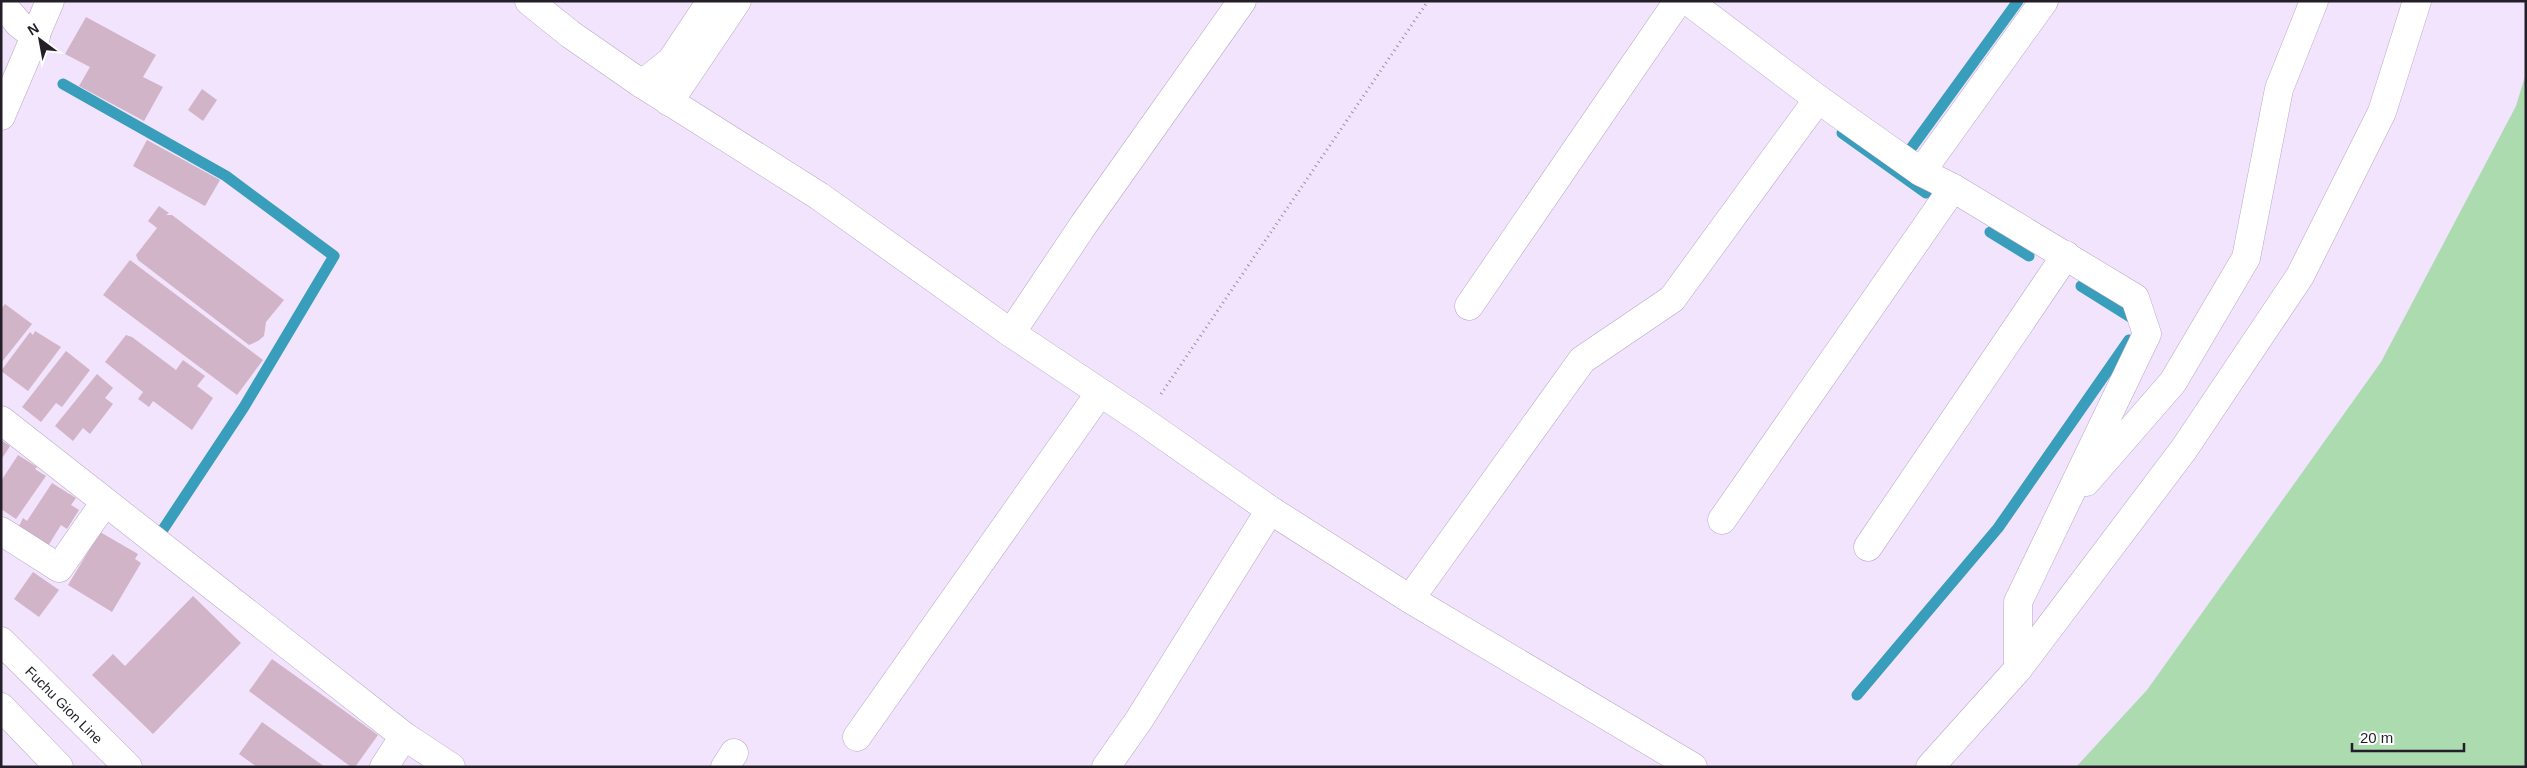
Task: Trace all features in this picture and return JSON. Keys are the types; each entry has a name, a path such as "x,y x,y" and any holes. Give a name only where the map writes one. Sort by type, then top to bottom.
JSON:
{"street":[{"path":"1,116 50,1"},
{"path":"529,1 570,34 642,84 819,196 1011,333 1099,394 1143,421 1270,510 1410,599 1693,767"},
{"path":"642,84 671,61 711,1"},
{"path":"669,102 737,1"},
{"path":"1011,333 1084,224 1242,1"},
{"path":"1469,306 1678,1"},
{"path":"1688,1 1818,99 1922,172 1953,188 2135,298 2146,334 2018,602 2018,668"},
{"path":"1922,172 2044,1"},
{"path":"2062,509 2173,382 2246,258 2278,89 2314,1"},
{"path":"1930,767 2018,668 2184,449 2300,276 2382,112 2418,1"},
{"path":"1,3 20,24 36,37"},
{"path":"1410,599 1582,360 1672,299 1818,99"},
{"path":"1722,520 1953,188"},
{"path":"1868,547 2066,255"},
{"path":"857,737 1099,394"},
{"path":"1,420 404,736 451,767"},
{"path":"1,530 59,568 105,502"},
{"path":"1106,767 1139,720 1270,510"},
{"name":"Fuchu Gion Line","path":"1,641 128,767"},
{"path":"1,707 59,767"},
{"path":"384,767 404,736"}],"path":[{"path":"1143,421 1428,1"}],"green space":[{"path":"2526,73 2526,767 2076,767 2147,690 2381,362 2516,106"}],"building":[{"path":"86,17 156,55 143,77 163,87 144,121 79,86 90,67 65,54"},
{"path":"202,89 217,100 203,121 188,110"},
{"path":"147,140 220,180 205,206 133,166"},
{"path":"159,206 169,213 166,215 172,215 284,300 266,322 264,336 258,341 249,345 138,260 136,255 157,228 148,221"},
{"path":"130,260 263,360 237,395 103,295"},
{"path":"5,304 32,324 1,363 1,309"},
{"path":"35,331 61,347 28,391 1,371 30,332 33,335"},
{"path":"126,335 132,337 176,370 183,360 205,376 197,386 213,398 192,430 153,401 149,407 138,399 143,392 105,362"},
{"path":"66,351 90,370 62,407 56,403 41,422 22,407"},
{"path":"97,374 113,388 105,398 113,404 90,434 83,428 73,441 55,426"},
{"path":"1,440 10,446 1,460"},
{"path":"18,455 37,467 35,469 46,476 16,519 1,509 1,481"},
{"path":"52,483 76,498 71,505 79,510 67,529 61,525 48,546 19,526 23,518 27,521"},
{"path":"100,532 138,554 135,559 141,563 112,612 68,585"},
{"path":"33,572 59,590 39,617 14,599"},
{"path":"193,596 241,643 153,734 92,675 113,654 125,666"},
{"path":"272,659 378,735 355,767 351,767 249,691"},
{"path":"262,722 325,767 257,767 239,754"}],"waterway":[{"path":"1912,147 2018,1"},
{"path":"63,84 226,176 334,256 244,407 162,531"},
{"path":"1842,133 1926,193"},
{"path":"1990,232 2029,256"},
{"path":"2081,286 2132,318"},
{"path":"1857,695 1998,528 2129,340"}]}
